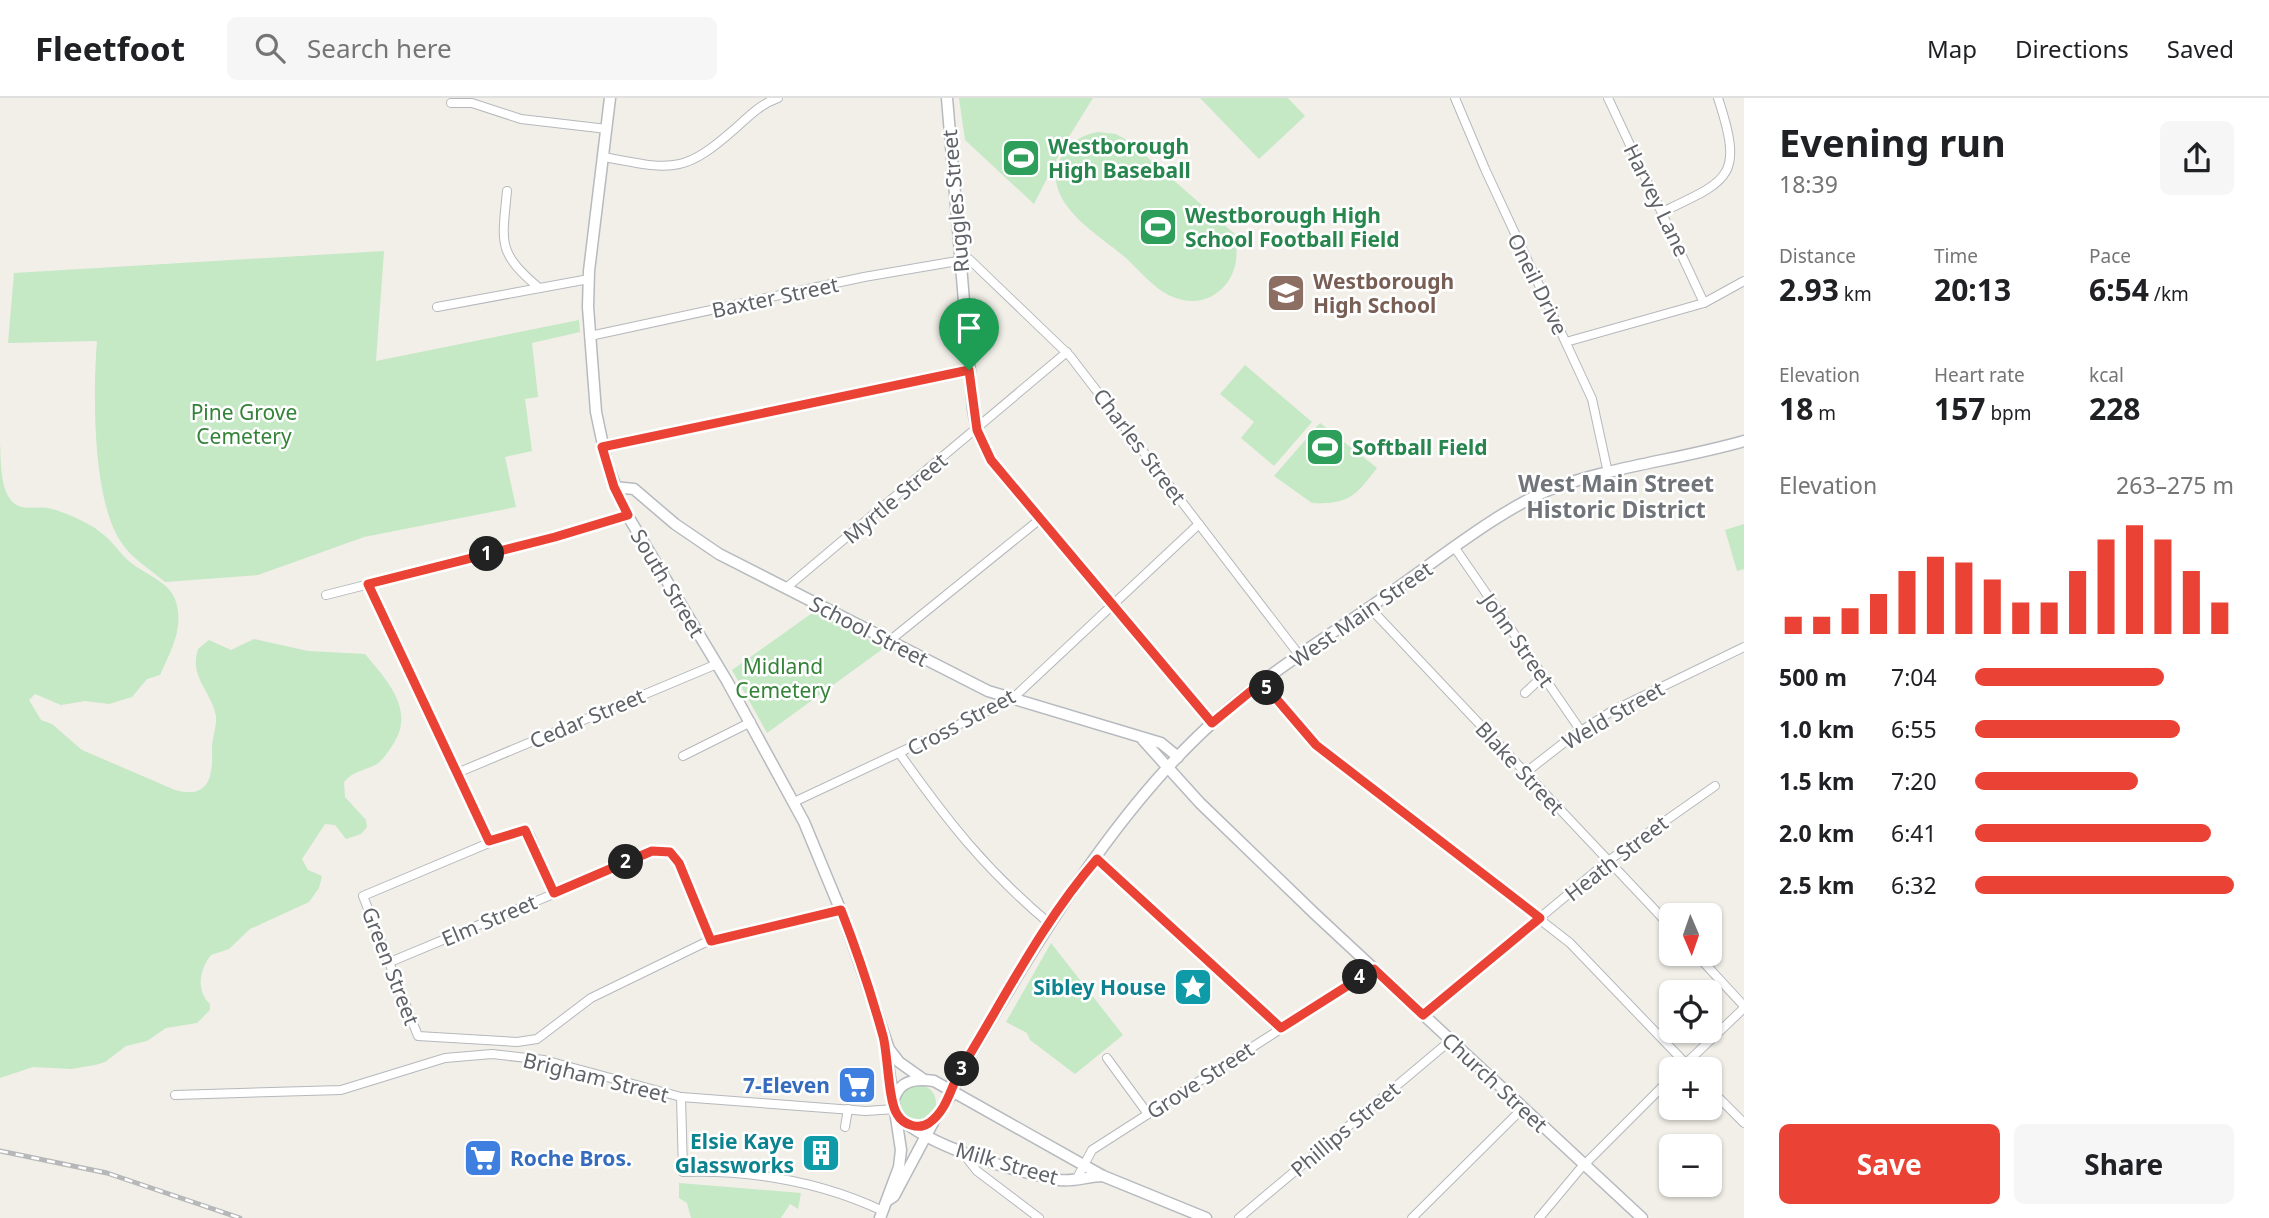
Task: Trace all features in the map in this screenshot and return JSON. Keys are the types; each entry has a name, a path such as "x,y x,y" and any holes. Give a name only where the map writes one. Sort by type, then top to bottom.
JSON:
{"main road":[{"name":"South Street","path":"610,98 589,279 590,336 602,447 614,487 751,722 794,802 841,910 883,1035 895,1058 927,1080"},
{"name":"Ruggles Street","path":"947,98 969,370 977,430 991,460 1039,520 1212,723"},
{"name":"West Main Street","path":"884,1210 951,1095 952,1087 1050,924 1169,768 1212,723 1262,682 1455,548 1537,495 1608,473 1744,441"},
{"name":"School Street","path":"614,487 634,489 704,545 888,642 1012,700 1143,740 1161,743 1178,757"},
{"path":"1143,740 1169,768"},
{"name":"Church Street","path":"1169,768 1200,803 1374,969 1642,1218"},
{"name":"South Street","path":"883,1035 901,1145 899,1167 888,1192 884,1210"},
{"path":"911,1125 924,1125 937,1115 940,1097 927,1080 902,1085 895,1107 911,1125 947,1146"},
{"name":"Milk Street","path":"927,1080 952,1087 1014,1126 1103,1176 1206,1218"},
{"name":"Milk Street","path":"915,1158 930,1148 947,1146 1060,1180 1076,1181 1103,1176"}],"street":[{"path":"604,157 658,167 688,163 708,153 761,105 778,98"},
{"name":"Oneil Drive","path":"1455,98 1501,206 1566,341 1595,409 1608,473"},
{"name":"Harvey Lane","path":"1608,98 1704,303"},
{"path":"1662,212 1719,185 1735,168 1736,136 1718,98"},
{"path":"451,103 472,103 521,119 607,129"},
{"path":"507,191 504,229 507,254 514,266 539,288"},
{"name":"Baxter Street","path":"590,336 960,258"},
{"name":"Charles Street","path":"960,258 969,259 1067,352 1300,656"},
{"path":"437,307 589,279"},
{"path":"1566,341 1704,303 1744,281"},
{"name":"Myrtle Street","path":"786,589 1067,352"},
{"path":"602,447 969,370"},
{"path":"326,595 555,537 628,515"},
{"path":"888,642 1039,520"},
{"name":"Cross Street","path":"794,802 1012,700 1199,524"},
{"name":"John Street","path":"1455,548 1581,731"},
{"path":"368,584 489,841 525,830 554,893"},
{"name":"Blake Street","path":"1370,608 1659,914"},
{"name":"Weld Street","path":"1525,773 1581,731 1644,693 1697,672 1744,647"},
{"name":"Cedar Street","path":"457,773 717,664"},
{"path":"1525,693 1543,676"},
{"path":"1262,682 1316,745 1540,918 1618,989 1676,1057"},
{"path":"683,756 751,722"},
{"path":"900,754 943,816 993,874 1050,924"},
{"name":"Heath Street","path":"1423,1015 1608,861 1716,786"},
{"name":"Green Street","path":"489,841 363,896 418,1036 517,1042 532,1040 591,998 711,941"},
{"name":"Elm Street","path":"390,962 652,851 666,850 679,863 711,941"},
{"path":"1097,859 1281,1028"},
{"path":"711,941 841,910"},
{"path":"1695,1057 1744,1007 1707,966"},
{"name":"Grove Street","path":"1076,1181 1091,1150 1374,969"},
{"name":"Phillips Street","path":"1239,1218 1451,1040"},
{"name":"Brigham Street","path":"175,1095 341,1090 445,1058 492,1054 544,1060 681,1097 848,1109 895,1107"},
{"path":"1107,1058 1148,1114"},
{"path":"1539,1218 1585,1165 1659,1090"},
{"path":"681,1097 683,1172 737,1174 799,1183 845,1195 884,1210"},
{"path":"1722,1101 1744,1123"},
{"path":"1412,1218 1523,1108"},
{"path":"845,1127 848,1109"},
{"path":"962,1152 977,1171 1039,1218"}],"green space":[{"name":"Westborough High Baseball","path":"959,98 1093,98 1065,143 1034,204 965,140"},
{"path":"1200,98 1288,98 1305,116 1259,159"},
{"name":"Westborough High School Football Field","path":"1098,132 1116,134 1130,142 1245,243 1240,249 1236,246 1234,270 1221,290 1201,300 1189,301 1169,295 1075,216 1058,189 1056,175 1060,159 1076,141"},
{"name":"Pine Grove Cemetery","path":"384,251 376,361 579,320 580,332 532,343 538,397 525,399 532,451 505,457 516,507 364,537 258,575 165,582 125,548 111,523 104,500 95,416 97,341 8,343 14,273"},
{"path":"1245,365 1312,422 1274,466 1241,438 1254,422 1220,394"},
{"name":"Softball Field","path":"1320,423 1377,468 1357,491 1335,502 1312,503 1274,476"},
{"path":"0,443 1,470 12,502 23,507 58,511 93,527 108,538 130,562 167,588 172,593 178,609 178,629 160,675 147,679 132,697 109,704 85,701 61,705 35,694 29,700 41,720 52,724 82,750 175,790 187,792 202,788 207,783 212,768 216,716 198,676 196,659 198,649 209,640 231,650 254,639 308,651 365,654 389,684 400,706 401,718 400,730 382,760 344,782 345,797 366,820 367,827 361,834 346,839 335,825 325,824 302,859 308,870 322,876 319,888 309,902 250,929 229,949 211,955 201,980 210,1010 197,1023 166,1028 147,1041 126,1046 105,1062 95,1065 71,1069 33,1067 0,1078"},
{"path":"1744,524 1744,569 1737,571 1725,530"},
{"name":"Midland Cemetery","path":"815,611 884,648 767,733 732,670"},
{"path":"1051,943 1123,1035 1075,1074 1030,1040 1027,1033 1006,1022"},
{"path":"918,1085 931,1090 936,1103 931,1116 918,1121 905,1116 900,1103 905,1090"},
{"path":"679,1183 801,1193 798,1209 790,1204 781,1218 691,1218 687,1203 679,1198"}],"railway":[{"path":"0,1151 107,1173 240,1218"}],"place":[{"name":"Westborough High Baseball","path":"1021,158"},
{"name":"Westborough High School Football Field","path":"1158,227"},
{"name":"Westborough High School","path":"1286,293"},
{"name":"Softball Field","path":"1325,447"},
{"name":"Sibley House","path":"1193,987"},
{"name":"7-Eleven","path":"857,1085"},
{"name":"Elsie Kaye Glassworks","path":"821,1153"},
{"name":"Roche Bros.","path":"483,1158"}],"district":[{"name":"West Main Street Historic District","path":"1616,496"}],"route":[{"path":"969,370 977,430 991,460 1212,723 1262,682 1316,745 1540,918 1423,1015 1374,969 1281,1028 1097,859 1054,918 1002,1002 956,1079 943,1110 928,1124 916,1126 906,1123 897,1115 883,1035 841,910 711,941 679,863 670,852 652,851 554,893 528,832 522,829 489,841 368,584 555,537 628,515 618,498 602,447 969,370"}]}
